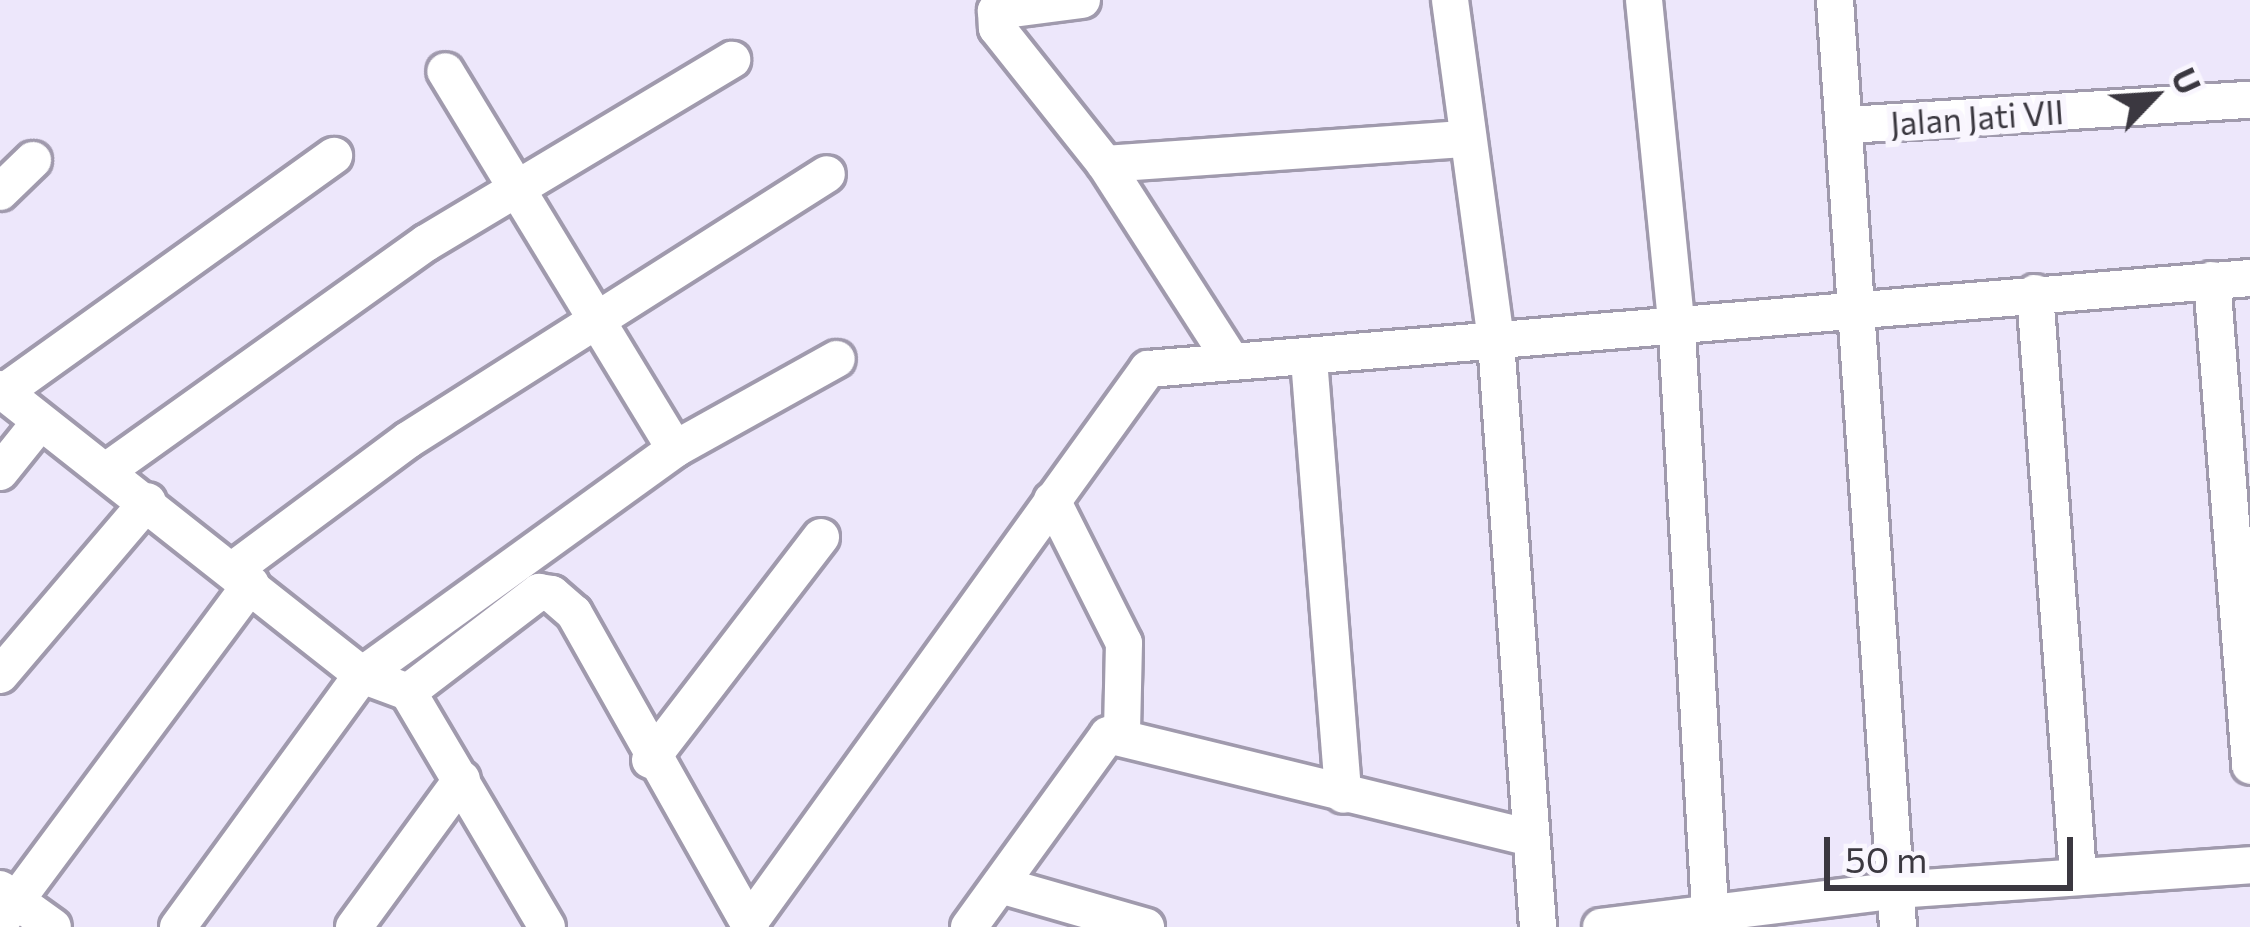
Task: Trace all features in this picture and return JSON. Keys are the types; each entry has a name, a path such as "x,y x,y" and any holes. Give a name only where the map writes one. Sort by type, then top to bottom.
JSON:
{"street":[{"path":"1082,0 994,17 1105,164 1229,357"},
{"path":"1450,0 1463,139 1496,341 1534,926"},
{"path":"1644,0 1677,332 1710,910"},
{"path":"1835,0 1862,316 1898,927"},
{"path":"109,469 522,184 732,60"},
{"path":"445,70 522,184 675,449"},
{"name":"Jalan Jati VII","path":"1848,125 2250,100"},
{"path":"1105,164 1463,139"},
{"path":"334,156 2,390 36,427 109,469 362,675 408,692 463,779 539,923"},
{"path":"0,192 34,160"},
{"path":"53,927 4,903 242,577 600,315 827,174"},
{"path":"408,692 544,590 574,613 650,760 750,925 1148,369 1229,357 1310,359 1496,341 1677,332 1862,316 2035,293 2250,278"},
{"path":"2212,280 2250,766"},
{"path":"2035,293 2078,874"},
{"path":"178,927 362,675 675,449 837,359"},
{"path":"1310,359 1343,795"},
{"path":"0,472 36,427"},
{"path":"1052,500 1124,643 1122,734"},
{"path":"0,675 148,501"},
{"path":"650,760 821,537"},
{"path":"969,927 1108,735 1122,734 1343,795 1526,837"},
{"path":"354,927 463,779"},
{"path":"1601,927 1896,890 2250,865"},
{"path":"1000,885 1144,927"}]}
